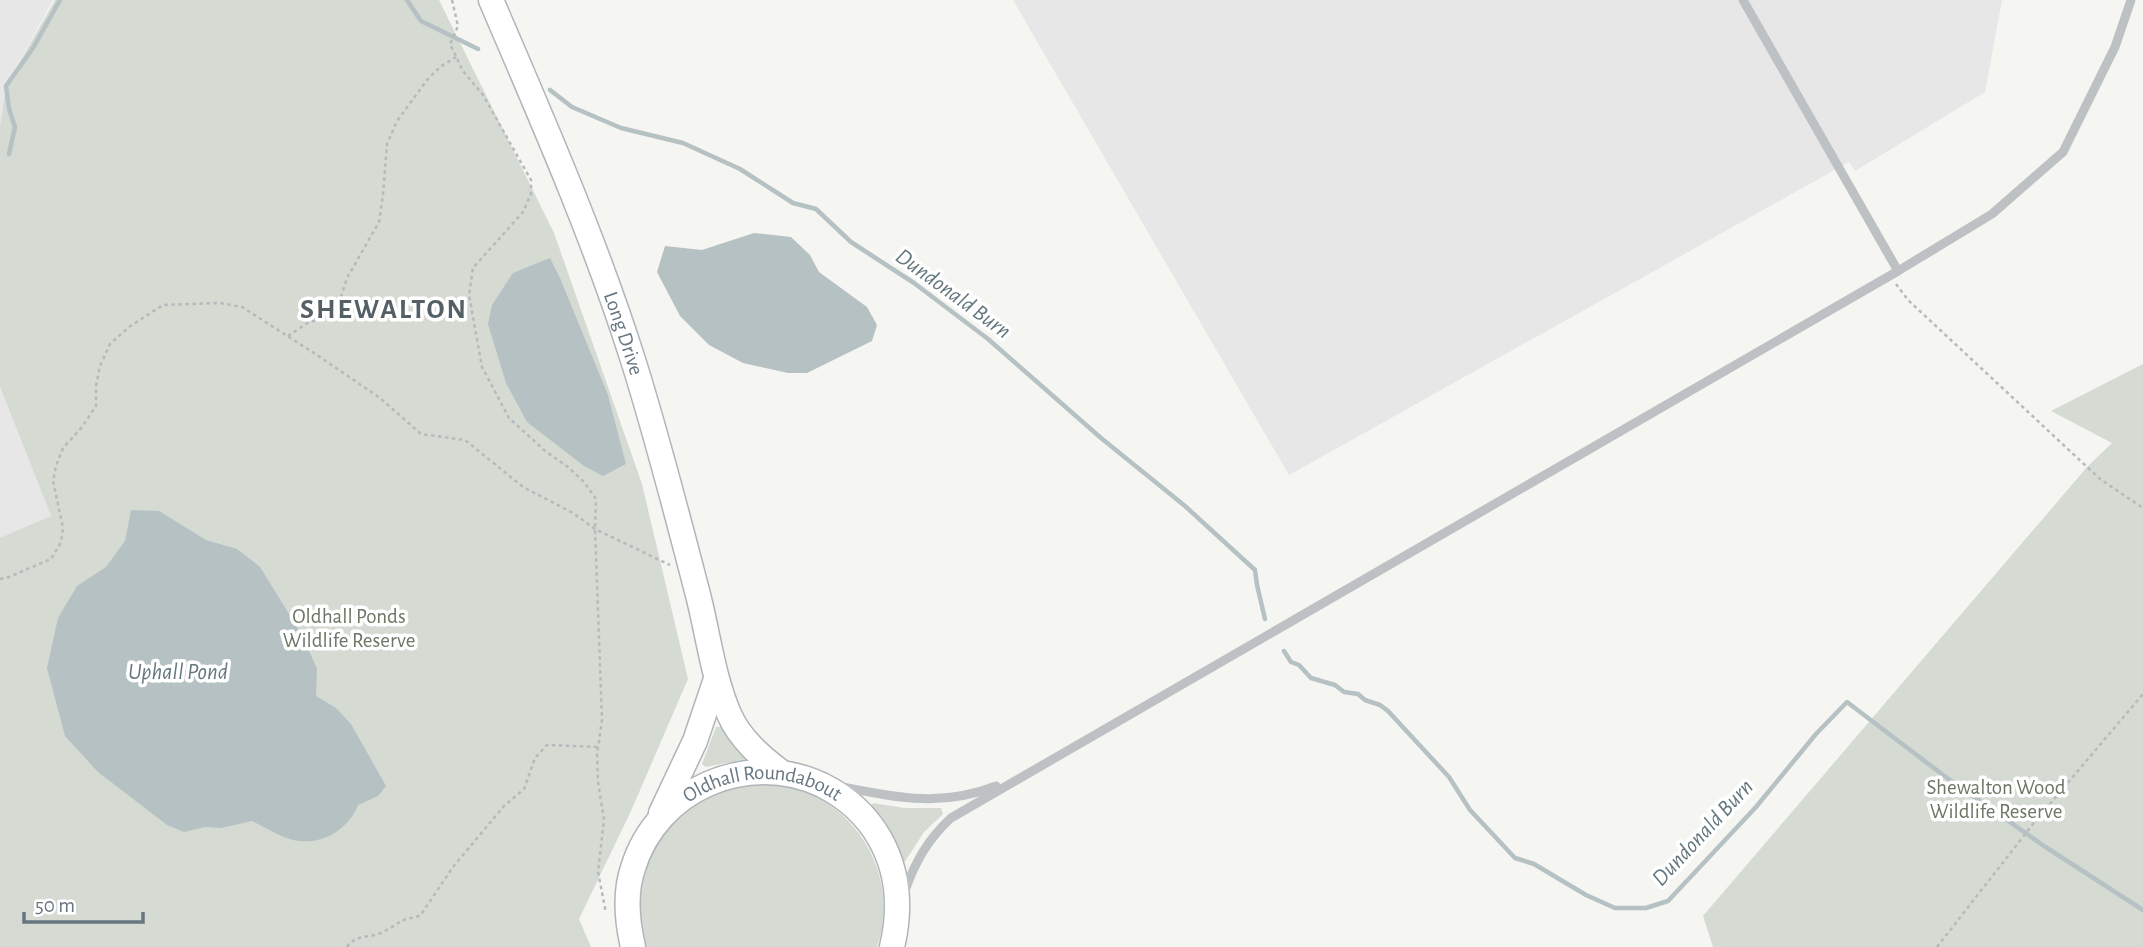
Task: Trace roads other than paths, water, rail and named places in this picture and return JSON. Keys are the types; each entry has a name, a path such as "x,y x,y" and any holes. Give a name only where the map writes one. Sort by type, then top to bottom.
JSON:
{"main road":[{"name":"Long Drive","path":"491,0 576,197 633,360 693,576 716,680 739,732 763,759 781,772"},
{"path":"656,823 695,741 716,680"},
{"name":"Oldhall Roundabout","path":"633,947 627,895 632,869 642,845 656,823 676,803 708,783 725,776 753,771 781,772 831,789 848,801 876,832 893,869 898,909 892,947"}],"lane":[{"path":"1743,0 1894,273"},
{"path":"898,909 912,870 936,831 951,818 1992,215 2063,152 2115,47 2131,0"},
{"path":"813,781 892,797 933,799 976,794 1019,778"}],"water":[{"path":"754,233 791,237 810,255 819,272 867,307 877,325 872,341 807,373 788,373 743,363 709,345 680,316 657,272 665,246 702,250"},
{"path":"550,258 608,395 626,464 603,476 584,466 527,422 506,383 488,324 492,305 513,273"},
{"name":"Uphall Pond","path":"131,510 159,511 206,540 237,549 260,567 302,635 317,669 316,696 336,708 351,724 386,786 378,796 358,805 349,821 335,833 318,840 299,841 281,836 252,821 184,832 167,825 98,772 65,736 47,668 58,618 77,586 106,567 125,541"}],"waterway":[{"path":"9,154 15,127 6,86 33,48 60,0"},
{"path":"407,0 421,21 478,49"},
{"name":"Dundonald Burn","path":"550,90 572,107 621,128 683,143 740,169 793,203 816,209 851,242 914,283 988,339 1101,438 1185,506 1255,570 1265,619"},
{"name":"Dundonald Burn","path":"1284,651 1291,662 1299,665 1311,678 1335,685 1344,692 1358,694 1388,711 1449,777 1470,810 1515,858 1534,864 1586,895 1615,908 1646,908 1668,901 1756,807 1816,734 1847,702 1943,775 2044,846 2143,910"}],"district":[{"name":"SHEWALTON","path":"384,310"}],"park label":[{"name":"Oldhall Ponds Wildlife Reserve","path":"349,628"},
{"name":"Shewalton Wood Wildlife Reserve","path":"1996,799"}]}
